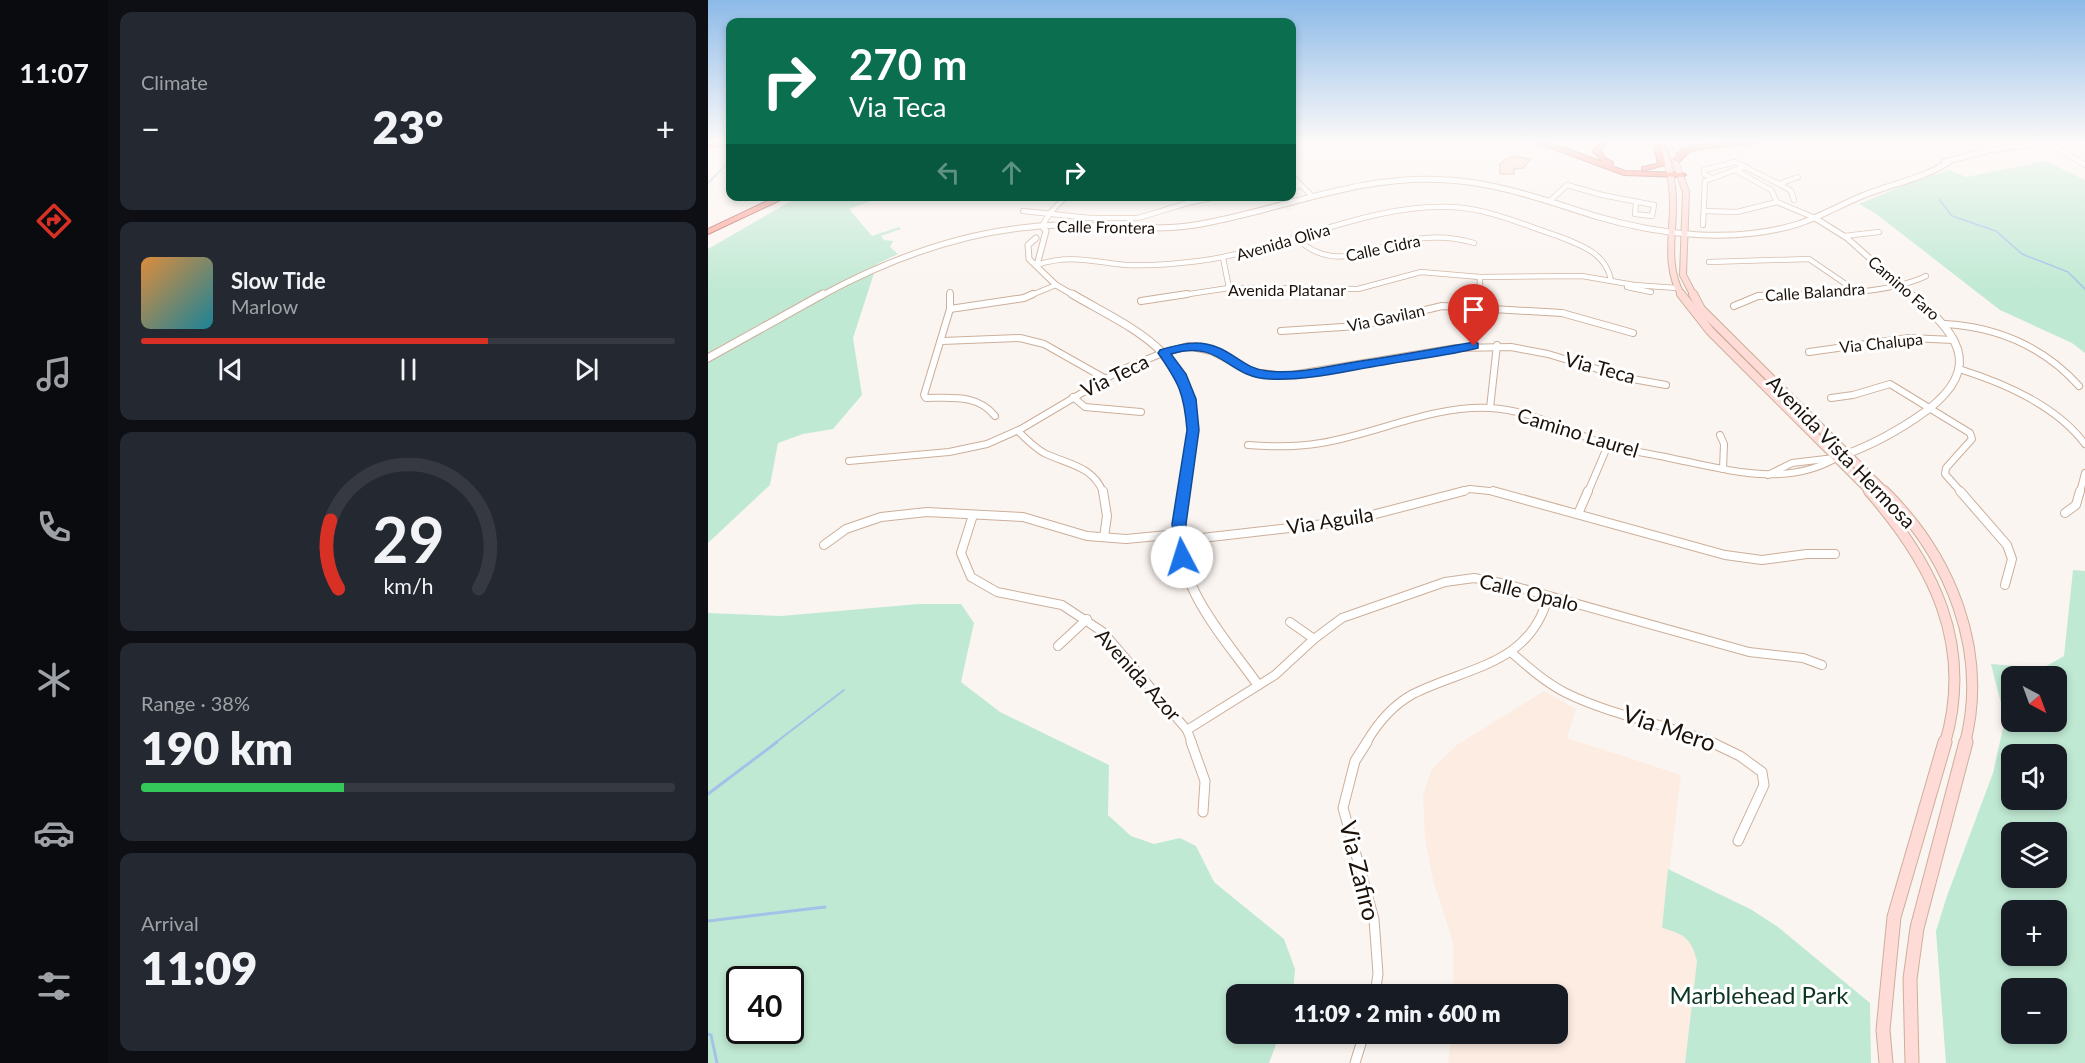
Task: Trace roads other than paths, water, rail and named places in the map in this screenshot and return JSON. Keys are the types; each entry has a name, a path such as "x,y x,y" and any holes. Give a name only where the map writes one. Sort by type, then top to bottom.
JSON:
{"highway":[{"path":"708,225 760,201"},
{"path":"708,232 738,219 765,201"},
{"path":"738,219 742,212 757,205 757,202"}],"main road":[{"name":"Avenida Vista Hermosa","path":"1674,191 1670,267 1678,289 1710,331 1894,501 1928,544 1950,582 1967,631 1973,682 1971,720 1917,928 1910,979 1912,1063"},
{"name":"Avenida Vista Hermosa","path":"1686,191 1683,275 1701,309 1844,456 1886,507 1914,544 1933,579 1950,628 1956,682 1953,716 1894,917 1883,1030 1886,1063"}],"street":[{"path":"1307,191 1311,195"},
{"name":"Calle Frontera","path":"1296,199 1330,191"},
{"name":"Calle Frontera","path":"1514,191 1619,222 1685,233 1766,231 1786,227 1815,218 1878,191"},
{"path":"1550,201 1559,191"},
{"path":"1595,191 1636,203 1654,205 1652,216 1635,214 1636,203"},
{"path":"1703,225 1705,191"},
{"path":"1770,191 1777,202 1815,218"},
{"path":"1790,191 1794,200"},
{"path":"1035,239 1050,213 1061,201"},
{"path":"1023,210 1090,218 1138,218 1196,201"},
{"name":"Calle Frontera","path":"708,358 859,276 897,260 965,238 1042,226 1134,229 1199,224 1288,201"},
{"path":"1704,211 1737,212 1777,202"},
{"name":"Avenida Oliva","path":"1034,263 1066,258 1134,265 1223,258 1404,208 1451,207 1496,214 1582,246 1599,256 1606,264 1611,275 1611,282"},
{"name":"Camino Faro","path":"1815,218 1844,236 1945,324 1958,349 1959,369"},
{"path":"1034,263 1046,231 1042,226"},
{"path":"1844,236 1879,232"},
{"name":"Calle Cidra","path":"1297,239 1309,250 1324,256 1341,258 1423,238 1446,237 1474,243"},
{"path":"1044,239 1030,240 1028,245 1031,248 1029,259 1044,275 1056,285 1135,328 1164,353 1180,374 1190,399 1193,430 1179,537 1182,557 1197,600 1258,685"},
{"path":"1031,248 1041,247"},
{"path":"1223,258 1228,274 1228,288"},
{"path":"1709,262 1809,259 1856,291"},
{"name":"Avenida Platanar","path":"1141,301 1228,288 1358,289 1421,272 1441,272 1480,278 1561,274 1634,287 1678,289"},
{"name":"Calle Balandra","path":"1734,306 1758,296 1856,291 1898,285 1926,276"},
{"path":"1478,307 1480,278"},
{"path":"951,309 1024,298 1056,285"},
{"path":"951,292 951,309 923,392 927,398 958,398 979,402 995,416"},
{"name":"Via Gavilan","path":"1281,331 1358,326 1442,306 1562,314 1633,333"},
{"path":"1945,324 1981,328 2040,351 2070,374 2079,386"},
{"path":"942,341 1020,338 1044,344 1106,379"},
{"name":"Via Chalupa","path":"1809,352 1909,338 1954,340"},
{"path":"1490,408 1497,345"},
{"name":"Via Teca","path":"849,461 985,445 1018,431 1106,379 1164,353 1184,347 1200,346 1216,350 1239,366 1266,375 1300,375 1443,350 1497,345 1532,350 1624,378 1666,386"},
{"path":"1768,475 1800,462 1844,456 1860,450 1930,409 1956,380 1959,369 1985,376 2062,419 2080,435 2085,444"},
{"path":"1831,398 1853,395 1890,384 1972,436 1971,441 1946,468 1945,474 2007,545 2012,559 2005,585"},
{"path":"1073,397 1085,407 1141,412"},
{"name":"Camino Laurel","path":"1248,446 1279,447 1322,443 1436,413 1490,408 1540,418 1608,445 1724,469 1768,475 1806,470 1844,456"},
{"path":"1018,431 1044,452 1081,467 1093,475 1102,487 1109,507 1104,537"},
{"path":"1720,435 1724,444 1724,469"},
{"path":"1578,514 1608,445"},
{"path":"1800,462 1806,470"},
{"path":"1786,466 1794,473"},
{"path":"2065,513 2076,505 2085,473"},
{"name":"Via Aguila","path":"824,545 846,529 881,517 927,512 1023,517 1087,536 1126,539 1168,535 1192,540 1324,524 1372,515 1470,489 1491,490 1725,555 1762,560 1807,554 1835,554"},
{"name":"Avenida Azor","path":"973,514 961,553 971,577 997,592 1062,605 1087,619 1103,632 1187,730 1205,781 1203,812"},
{"name":"Calle Opalo","path":"1187,730 1296,658 1314,639 1342,618 1445,582 1474,578 1506,584 1749,652 1803,658 1822,665"},
{"name":"Via Zafiro","path":"1376,984 1378,974 1374,920 1343,808 1355,761 1377,726 1393,709 1412,695 1479,668 1511,652 1532,634 1544,612 1548,597"},
{"path":"1058,646 1087,619"},
{"path":"1290,622 1314,639"},
{"name":"Via Mero","path":"1511,652 1565,693 1693,734 1747,760 1762,772 1764,785 1738,841"},
{"path":"1355,1063 1361,1044"}],"waterway":[{"path":"1939,199 1952,216 1996,231 2022,254 2068,272 2085,289"},
{"path":"775,743 844,690"},
{"path":"708,794 777,742"},
{"path":"708,921 825,907"},
{"path":"708,1034 711,1035 717,1063"}],"park label":[{"name":"Marblehead Park","path":"1759,996"}]}
